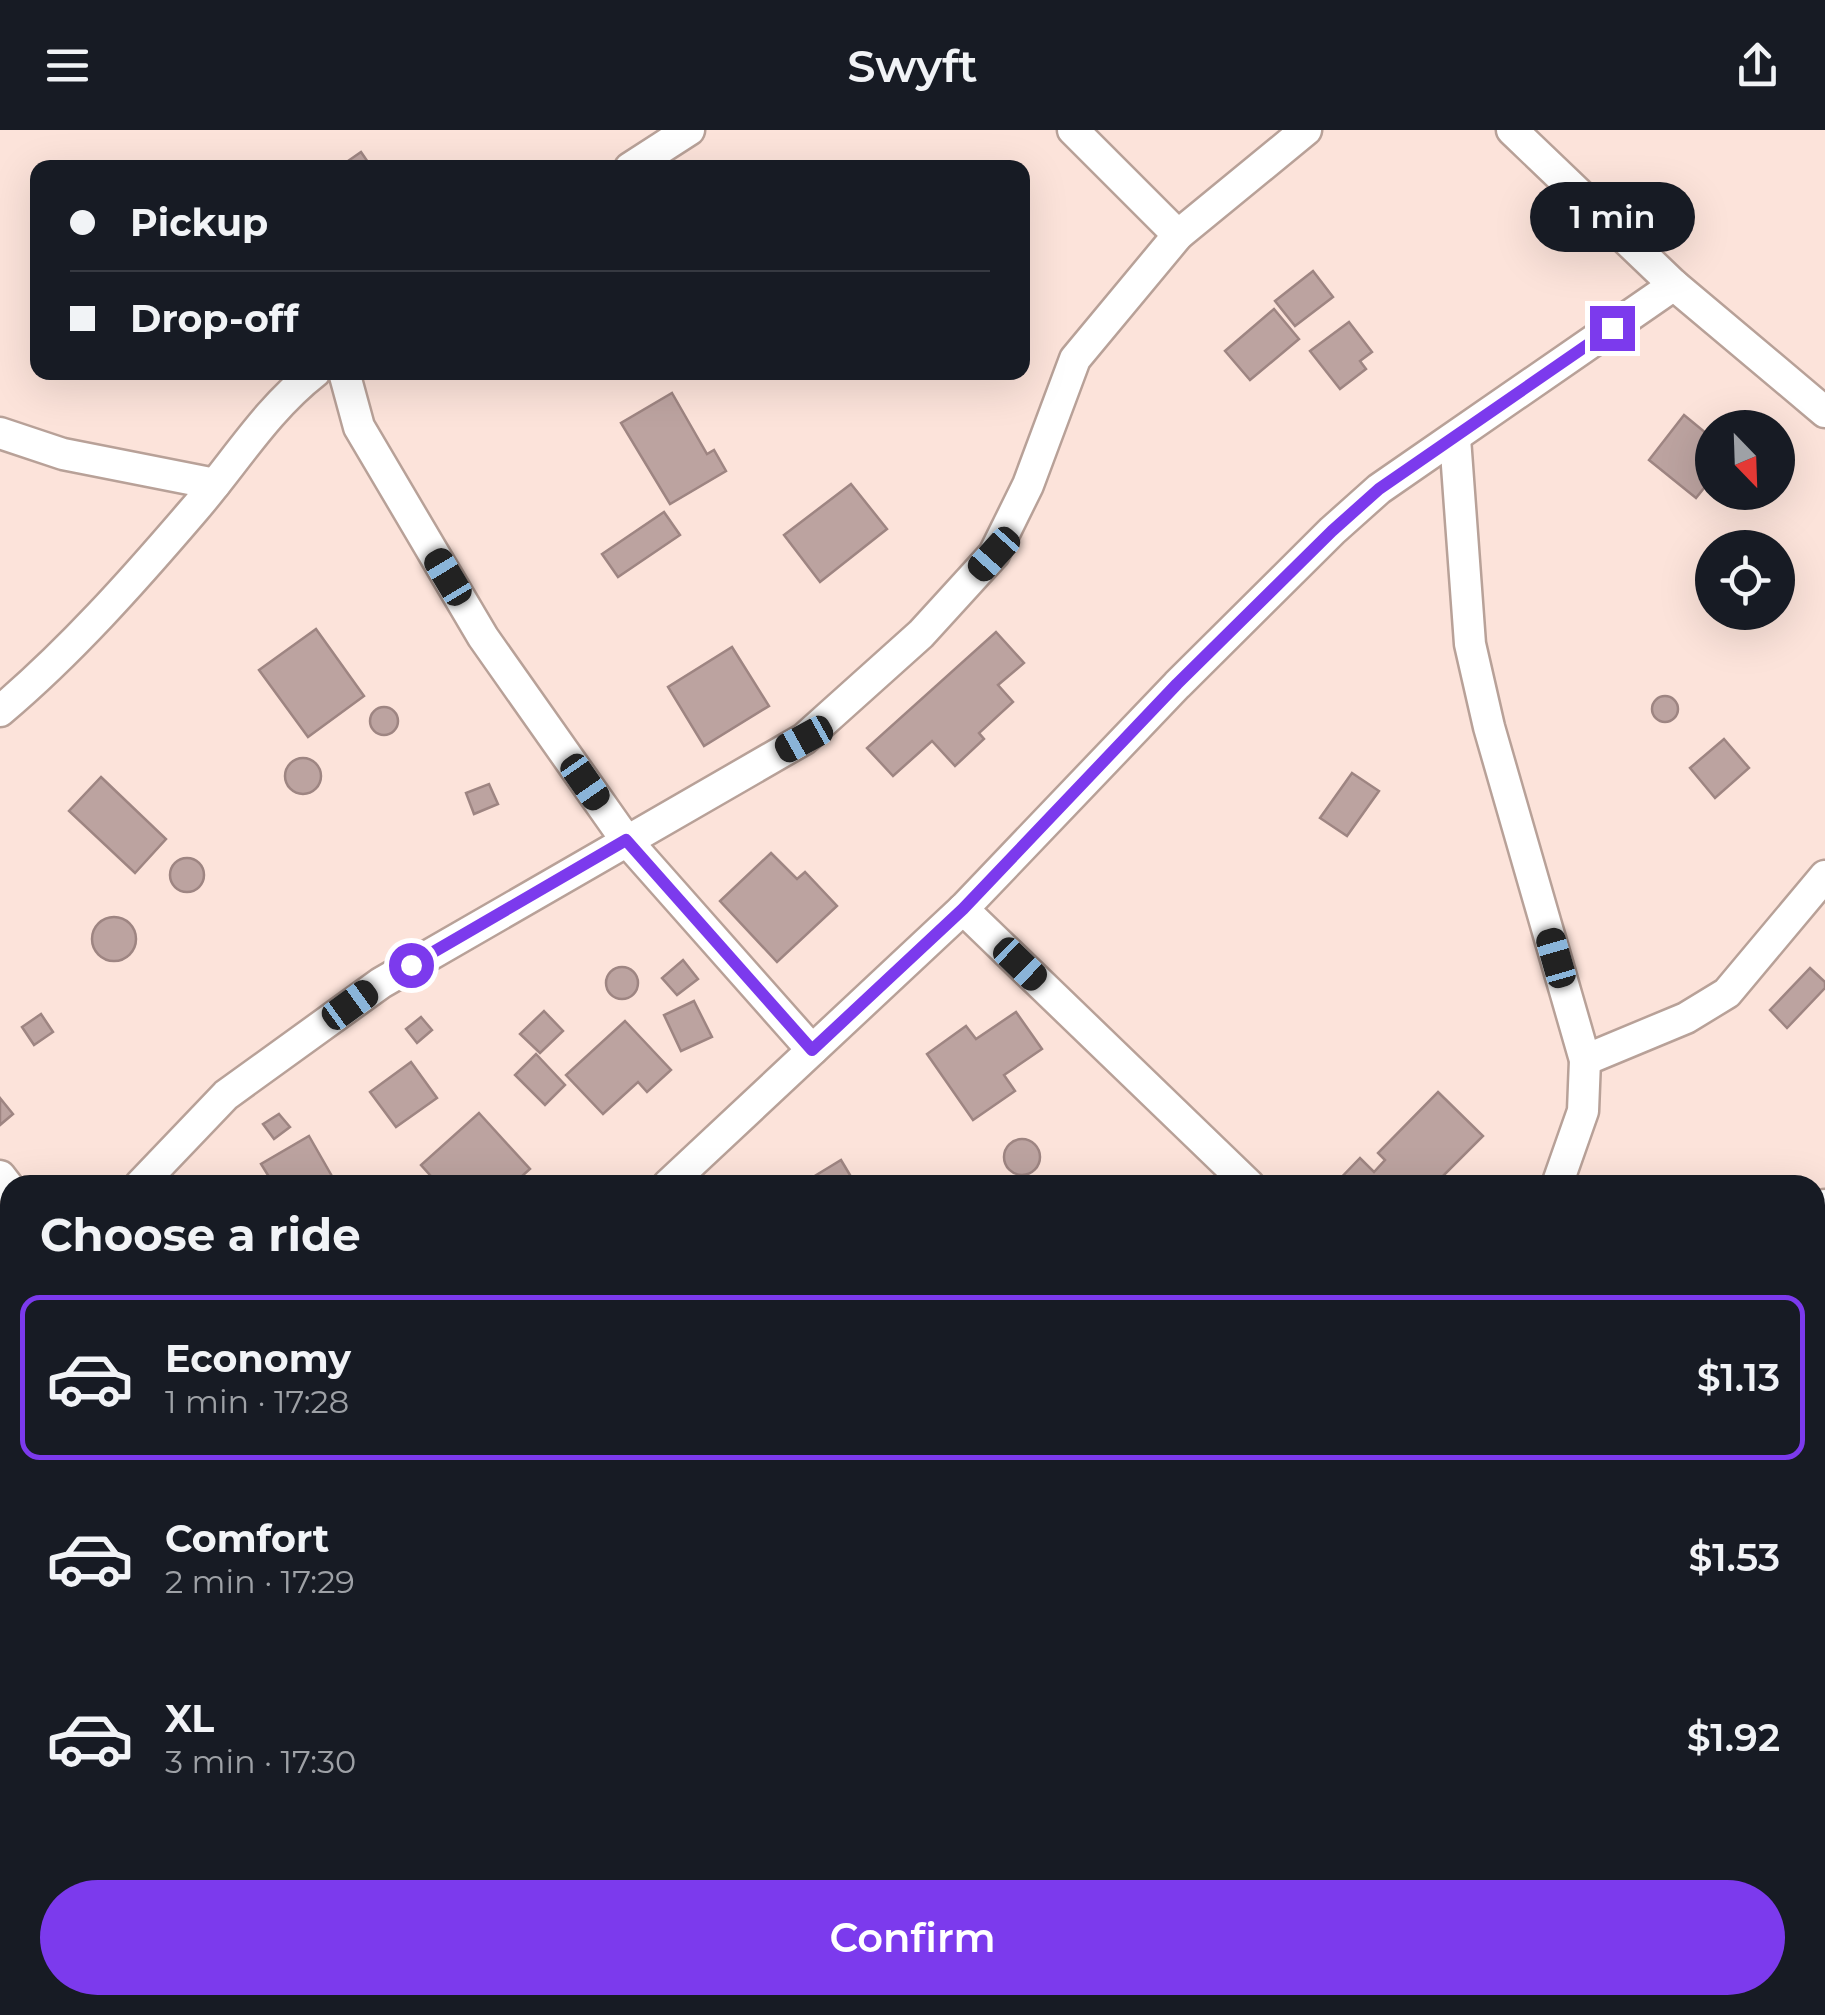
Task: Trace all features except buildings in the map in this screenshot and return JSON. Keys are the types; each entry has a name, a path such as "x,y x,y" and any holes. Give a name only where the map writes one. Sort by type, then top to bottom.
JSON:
{"street":[{"path":"642,160 689,130"},
{"path":"1073,130 1178,235"},
{"path":"150,1175 226,1095 381,982 804,739 922,634 994,554 1028,485 1075,358 1178,235 1306,130"},
{"path":"1512,130 1674,284 1825,412"},
{"path":"679,1175 963,909 1177,684 1332,531 1379,489 1674,284"},
{"path":"0,711 40,678 215,484 255,430 305,380"},
{"path":"346,380 359,427 484,637 626,840 812,1050"},
{"path":"0,433 64,454 215,484"},
{"path":"1454,438 1470,644 1489,726 1585,1060 1582,1111 1560,1175"},
{"path":"1585,1060 1686,1018 1727,994 1825,876"},
{"path":"963,909 1239,1175"}],"route":[{"path":"411,965 626,840 812,1050 963,909 1177,684 1332,531 1379,489 1612,328"}]}
